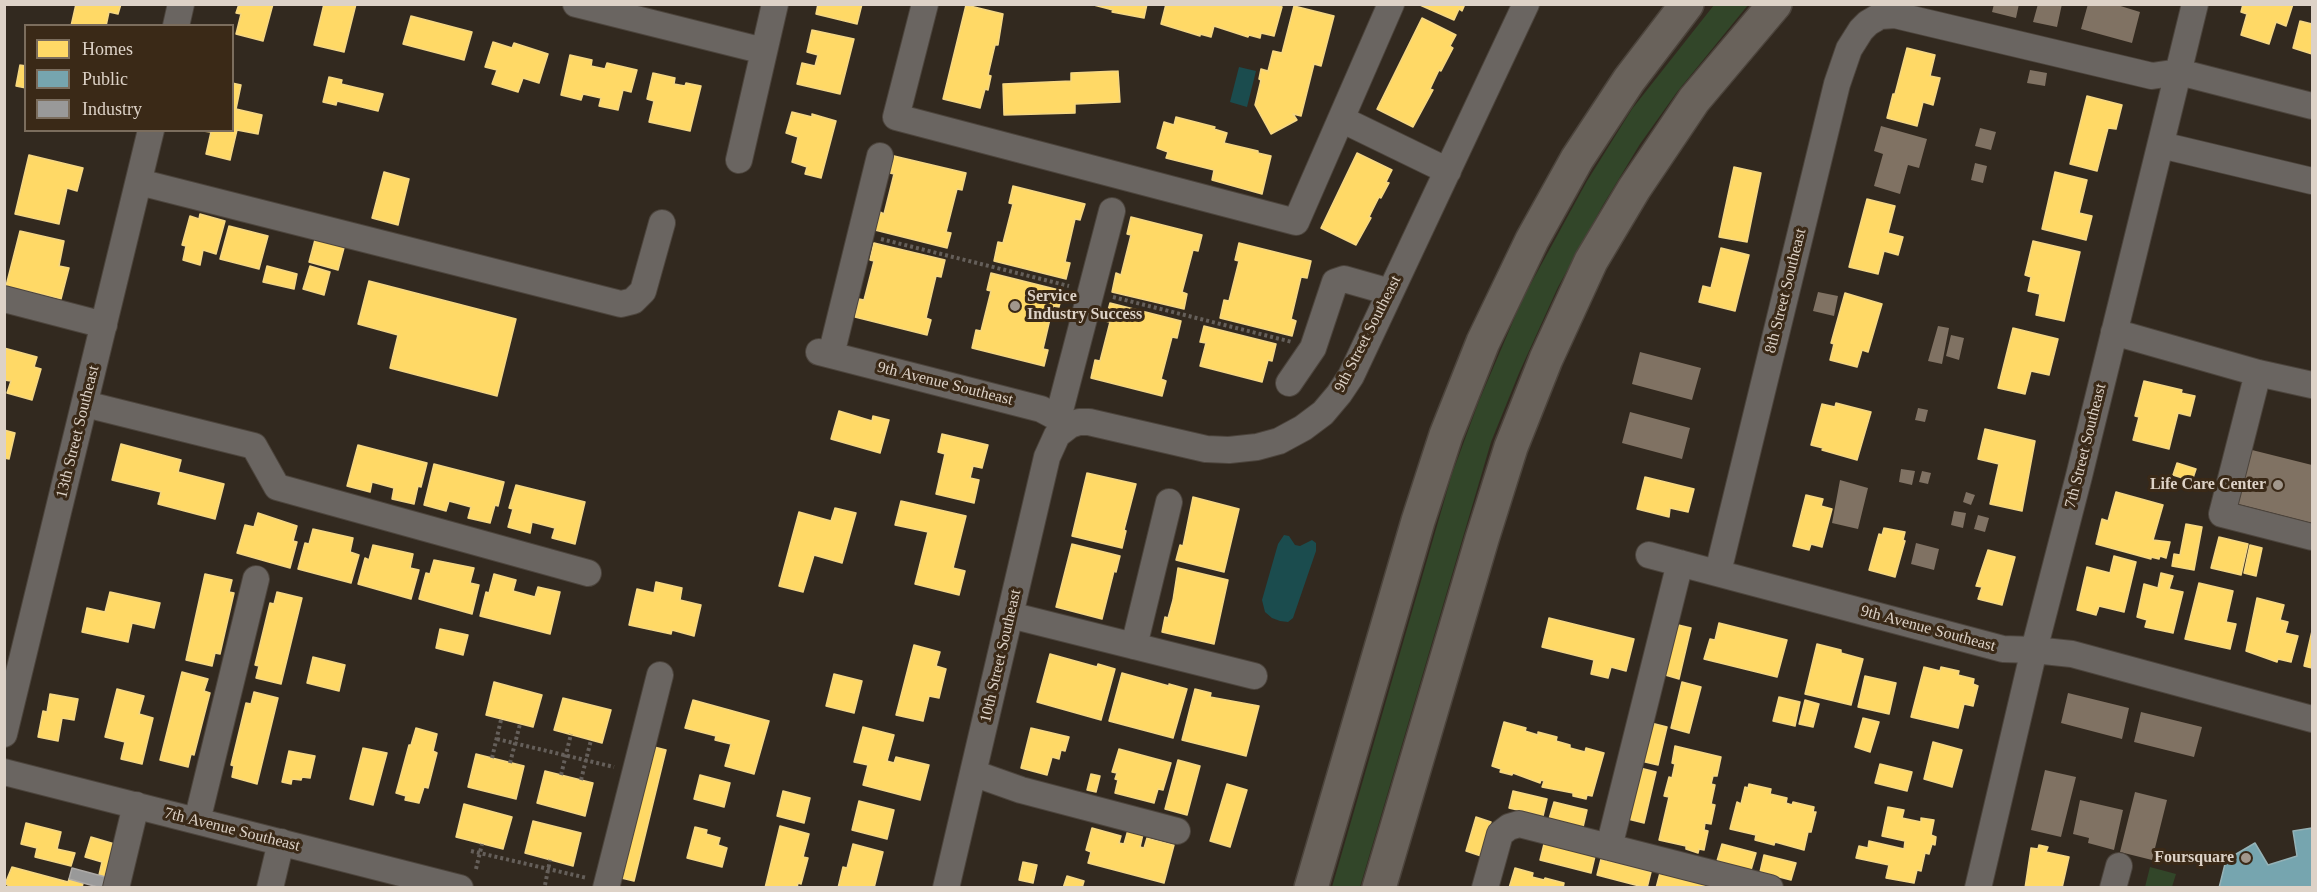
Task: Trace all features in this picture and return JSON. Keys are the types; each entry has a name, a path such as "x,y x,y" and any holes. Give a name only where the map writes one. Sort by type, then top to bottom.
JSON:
{"highway":[{"path":"1311,888 1432,478 1446,435 1483,342 1532,240 1577,159 1629,80 1687,4"},
{"path":"1379,888 1511,447 1546,358 1591,261 1634,189 1694,100 1775,4"},
{"path":"1297,888 1353,744"},
{"path":"1387,888 1418,756"}],"street":[{"path":"177,24 182,4"},
{"path":"576,4 764,51"},
{"path":"739,160 776,4"},
{"path":"925,4 896,117 1296,222 1391,4"},
{"name":"9th Street Southeast","path":"1061,424 1089,422 1206,449 1229,450 1257,447 1279,441 1303,428 1323,413 1351,376 1526,4"},
{"name":"7th Street Southeast","path":"1978,888 2034,650 2195,4"},
{"name":"8th Street Southeast","path":"1718,572 1841,70 1861,30 1880,16 1895,15 2152,76 2179,72"},
{"path":"2179,72 2313,106"},
{"path":"1341,119 1448,171"},
{"name":"13th Street Southeast","path":"4,734 151,132"},
{"path":"2161,145 2313,181"},
{"path":"861,234 880,156"},
{"path":"139,182 621,304 633,301 643,291 662,223"},
{"name":"10th Street Southeast","path":"946,888 1047,457 1061,424 1112,211"},
{"name":"9th Avenue Southeast","path":"861,234 825,353 1041,409 1061,424"},
{"path":"1289,383 1313,348 1335,282 1344,279 1390,292"},
{"path":"4,299 104,325"},
{"path":"2114,332 2259,373 2313,385"},
{"path":"2259,373 2222,514 2313,537"},
{"path":"85,404 254,446 277,487 588,573"},
{"path":"1134,646 1169,502"},
{"name":"9th Avenue Southeast","path":"1649,555 2003,649 2072,654 2313,719"},
{"path":"1609,847 1680,563"},
{"path":"197,821 256,579"},
{"path":"1010,615 1254,676"},
{"path":"607,885 660,675"},
{"name":"7th Avenue Southeast","path":"4,772 281,842 468,878"},
{"path":"973,773 1021,790 1177,831"},
{"path":"116,888 136,805"},
{"path":"1485,888 1500,834 1509,827 1519,824 1744,884 1770,888"},
{"path":"270,888 281,842"}],"path":[{"path":"861,234 1075,288"},
{"path":"1106,296 1313,348"},
{"path":"492,758 501,720"},
{"path":"510,763 520,724"},
{"path":"561,775 571,734"},
{"path":"496,739 635,772"},
{"path":"581,780 591,740"},
{"path":"468,878 483,844"},
{"path":"471,851 607,885"},
{"path":"545,885 550,860"}],"green space":[{"path":"1714,5 1748,5 1677,92 1640,144 1558,287 1491,442 1360,887 1332,887 1452,474 1479,401 1523,298 1587,181 1632,109"},
{"path":"2150,867 2176,874 2172,887 2145,887"}],"water":[{"path":"1239,67 1256,71 1247,107 1230,102"},
{"path":"1284,535 1289,536 1295,545 1300,546 1312,540 1316,543 1316,551 1293,618 1288,622 1272,618 1265,612 1262,600 1278,544"}],"building: Homes":[{"path":"76,4 121,4 118,14 109,12 106,24 71,24"},
{"path":"239,4 273,4 263,41 236,34 241,14 236,13"},
{"path":"324,4 356,4 344,52 314,45"},
{"path":"818,4 862,4 857,24 816,14"},
{"path":"1090,4 1147,4 1144,18 1112,12 1113,10"},
{"path":"1166,4 1272,4 1282,7 1274,36 1261,33 1260,38 1249,35 1248,37 1214,26 1211,37 1200,34 1200,36 1161,24"},
{"path":"1465,4 1462,11 1459,9 1454,20 1420,5"},
{"path":"2243,4 2293,4 2286,26 2276,22 2269,44 2241,35 2247,14 2241,12"},
{"path":"966,5 1003,14 998,45 995,45 988,75 991,76 988,90 985,89 980,108 943,99"},
{"path":"1294,6 1334,16 1321,66 1314,64 1301,116 1293,114 1297,120 1271,134 1255,105 1261,80 1259,79 1261,69 1268,71 1273,51 1282,53"},
{"path":"411,16 472,32 464,60 403,44"},
{"path":"1422,18 1456,35 1450,46 1453,48 1441,71 1439,70 1430,89 1433,90 1413,127 1377,109"},
{"path":"2300,21 2312,24 2312,54 2293,48"},
{"path":"812,30 854,39 840,94 797,84 802,63 815,66 818,55 807,52"},
{"path":"493,42 512,48 514,43 548,54 539,83 523,78 518,92 492,84 497,70 485,67"},
{"path":"1907,48 1935,55 1930,76 1940,78 1933,105 1923,102 1917,126 1887,118"},
{"path":"570,55 592,60 591,66 605,69 607,63 637,70 631,92 623,90 618,110 599,106 601,98 583,94 581,100 561,95"},
{"path":"20,65 24,66 24,88 16,86"},
{"path":"1118,71 1120,102 1075,104 1075,113 1004,115 1003,84 1071,81 1071,73"},
{"path":"653,73 675,78 674,84 685,86 686,83 701,86 690,131 649,122 654,101 647,99"},
{"path":"329,77 342,80 341,84 383,94 378,111 337,101 336,105 323,102"},
{"path":"234,83 241,85 236,109 262,115 258,134 237,130 230,160 206,154 211,132 234,132"},
{"path":"2087,96 2122,105 2116,129 2108,128 2097,171 2070,164"},
{"path":"792,112 812,117 812,114 836,121 821,178 805,174 807,167 792,162 798,137 786,133"},
{"path":"1176,117 1215,127 1214,129 1227,133 1224,143 1271,156 1262,194 1212,180 1214,170 1166,158 1168,152 1157,148 1164,122 1174,125"},
{"path":"1357,153 1392,170 1386,182 1389,183 1381,198 1379,197 1369,217 1371,218 1356,245 1321,228"},
{"path":"29,155 83,168 77,191 67,188 59,224 15,214"},
{"path":"894,156 966,173 962,190 957,189 946,232 951,233 947,248 875,230 880,212 884,214 894,174 890,173"},
{"path":"1734,167 1761,173 1747,242 1719,237"},
{"path":"384,172 409,179 398,225 372,218"},
{"path":"2055,172 2087,180 2079,213 2092,216 2086,240 2042,229"},
{"path":"1013,186 1085,204 1080,220 1075,219 1065,262 1070,263 1066,279 994,261 998,242 1003,243 1013,204 1009,203"},
{"path":"1867,199 1895,206 1888,233 1903,237 1898,255 1884,251 1878,274 1849,267"},
{"path":"200,214 225,221 216,254 203,250 200,265 183,260 186,246 182,245 190,216 199,219"},
{"path":"1131,217 1202,235 1198,251 1193,250 1182,292 1187,294 1184,309 1112,292 1116,273 1121,275 1131,235 1127,234"},
{"path":"229,226 268,236 259,269 220,259"},
{"path":"20,231 64,241 59,266 69,268 61,299 6,286"},
{"path":"316,236 345,244 338,270 309,262"},
{"path":"2033,241 2080,252 2064,321 2036,315 2040,294 2028,291 2031,277 2025,275"},
{"path":"874,243 945,260 941,277 936,276 926,318 931,320 927,335 855,317 859,299 864,300 874,261 870,260"},
{"path":"1239,243 1311,261 1307,278 1301,277 1291,319 1296,321 1292,336 1220,318 1224,300 1229,301 1239,261 1235,260"},
{"path":"1721,248 1749,255 1735,311 1699,302 1703,286 1711,288"},
{"path":"267,266 297,274 294,289 263,282"},
{"path":"310,266 330,272 324,295 303,289"},
{"path":"991,273 1063,291 1059,307 1053,306 1043,349 1048,350 1044,366 972,348 976,330 981,331 991,291 987,290"},
{"path":"369,281 516,319 497,396 390,368 398,335 358,324"},
{"path":"1845,293 1882,304 1868,352 1862,350 1857,367 1830,360 1834,344 1831,343"},
{"path":"1110,303 1181,321 1177,338 1172,337 1161,379 1166,381 1162,396 1091,378 1095,360 1100,361 1110,322 1105,321"},
{"path":"1204,326 1276,344 1272,361 1268,360 1262,382 1200,366 1206,343 1200,342"},
{"path":"2013,328 2058,339 2049,375 2031,371 2025,394 1998,388"},
{"path":"4,348 37,357 34,367 41,369 32,400 7,393 11,381 4,380"},
{"path":"2144,381 2182,390 2181,393 2195,396 2190,416 2178,413 2169,449 2133,440 2139,417 2135,416"},
{"path":"1836,403 1871,412 1857,460 1811,445 1822,404 1835,407"},
{"path":"839,411 872,421 873,416 889,420 880,453 831,439"},
{"path":"1985,429 2035,441 2022,511 1990,504 1999,464 1978,459"},
{"path":"4,430 15,433 9,459 4,458"},
{"path":"942,434 988,445 982,468 973,466 970,478 979,480 974,503 936,494 945,454 938,452"},
{"path":"121,444 181,460 178,472 224,484 215,519 158,504 161,492 112,480"},
{"path":"358,445 427,463 414,504 392,499 394,488 372,482 370,492 347,486"},
{"path":"2177,463 2196,469 2192,481 2173,475"},
{"path":"434,464 504,482 498,506 495,505 490,523 468,518 471,507 449,501 446,511 424,505"},
{"path":"1087,473 1136,484 1124,530 1126,531 1122,548 1072,536"},
{"path":"1645,477 1694,489 1688,512 1670,508 1669,517 1637,509"},
{"path":"516,485 585,502 575,544 552,538 555,528 532,522 530,533 508,527 513,509 509,508"},
{"path":"2116,492 2163,505 2153,540 2170,542 2166,558 2160,556 2159,559 2151,557 2151,559 2096,544 2102,519 2108,521"},
{"path":"1806,495 1823,499 1821,506 1832,509 1822,547 1811,544 1809,550 1793,546"},
{"path":"1193,497 1239,509 1224,572 1176,560 1180,545 1183,546"},
{"path":"901,501 966,516 953,568 965,571 959,595 915,584 928,532 895,525"},
{"path":"835,508 856,513 842,563 814,555 803,592 779,586 799,512 831,521"},
{"path":"258,513 297,526 293,541 297,542 290,568 237,553 245,525 254,527"},
{"path":"2186,524 2202,527 2194,570 2172,566 2174,554 2180,555"},
{"path":"1884,528 1905,532 1903,540 1905,541 1895,577 1869,570 1879,534 1882,535"},
{"path":"313,529 353,538 350,552 359,555 351,583 298,569 305,543 309,544"},
{"path":"2219,537 2248,544 2241,575 2211,568"},
{"path":"1072,544 1120,556 1102,619 1056,607"},
{"path":"373,545 413,554 410,568 419,570 411,599 358,584 365,558 369,560"},
{"path":"2250,545 2262,548 2256,576 2244,573"},
{"path":"1988,550 2015,557 2002,605 1978,599 1982,587 1976,586"},
{"path":"2114,556 2136,562 2124,612 2099,606 2096,615 2077,610 2087,567 2110,573"},
{"path":"434,560 474,568 470,583 479,585 472,614 419,599 426,573 430,574"},
{"path":"1178,568 1228,580 1214,644 1162,632 1165,617 1168,618 1173,600"},
{"path":"2161,573 2173,576 2169,589 2183,592 2173,633 2145,627 2147,620 2137,617 2144,584 2158,588"},
{"path":"205,574 232,580 229,592 234,593 220,654 215,653 212,666 186,660"},
{"path":"494,574 516,580 513,591 535,597 538,587 560,592 550,634 480,616 486,592 489,593"},
{"path":"656,582 682,588 680,600 701,605 694,636 672,630 671,634 629,625 637,589 654,593"},
{"path":"2199,583 2233,591 2226,622 2236,624 2230,649 2185,639"},
{"path":"110,592 160,603 154,628 132,623 128,642 82,632 87,608 105,612"},
{"path":"277,592 302,598 281,684 256,678 259,666 255,665 270,603 274,604"},
{"path":"2257,598 2284,605 2280,620 2288,622 2285,633 2298,636 2291,662 2278,659 2277,662 2246,651"},
{"path":"1549,618 1634,639 1626,671 1611,667 1608,678 1591,674 1594,660 1542,647"},
{"path":"1719,623 1787,640 1777,677 1704,659 1710,639 1715,640"},
{"path":"1674,624 1691,628 1679,679 1662,674"},
{"path":"440,629 468,635 463,655 436,648"},
{"path":"2312,631 2312,668 2304,666"},
{"path":"1817,644 1863,659 1851,705 1805,694"},
{"path":"914,645 940,652 936,666 946,669 939,698 929,696 923,721 896,715"},
{"path":"1050,654 1097,667 1098,664 1115,669 1101,720 1037,702"},
{"path":"313,657 345,665 339,691 307,683"},
{"path":"1924,667 1940,671 1941,667 1959,671 1958,675 1974,679 1973,684 1978,686 1973,706 1964,704 1958,728 1911,717"},
{"path":"182,672 208,679 204,691 210,693 194,755 191,754 188,767 160,760"},
{"path":"1122,673 1187,689 1173,738 1109,721"},
{"path":"834,674 862,681 854,713 826,706"},
{"path":"1865,676 1896,683 1889,714 1858,707"},
{"path":"494,682 542,695 533,727 486,715"},
{"path":"1682,682 1701,687 1689,733 1671,728"},
{"path":"117,689 144,696 139,714 153,718 142,764 121,759 125,742 105,737"},
{"path":"1195,689 1211,693 1210,697 1259,706 1246,756 1182,740"},
{"path":"254,692 278,698 257,784 232,777 234,766 231,765 246,703 251,704"},
{"path":"50,694 78,699 74,720 62,718 58,741 38,737 43,711 47,712"},
{"path":"1779,697 1800,702 1795,726 1773,721"},
{"path":"563,698 611,710 602,743 554,730"},
{"path":"693,700 769,721 754,774 725,766 731,744 715,740 716,736 685,728"},
{"path":"1805,700 1819,704 1813,727 1799,724"},
{"path":"1863,718 1879,722 1870,752 1855,747"},
{"path":"1504,722 1526,728 1525,731 1538,735 1538,732 1557,737 1556,741 1570,745 1570,748 1585,752 1586,748 1604,753 1592,796 1587,795 1586,799 1573,796 1573,793 1542,787 1544,781 1541,780 1540,783 1513,773 1512,775 1500,772 1501,769 1492,766"},
{"path":"1651,723 1667,727 1658,765 1641,761"},
{"path":"863,727 894,735 887,761 894,763 896,757 929,765 920,800 863,785 868,765 854,762"},
{"path":"416,728 437,734 433,751 437,753 428,788 424,787 419,803 405,800 406,796 396,793"},
{"path":"1031,728 1069,737 1065,751 1061,750 1059,759 1052,757 1047,775 1021,768"},
{"path":"1933,742 1962,750 1952,787 1924,779"},
{"path":"646,745 666,750 634,881 613,876"},
{"path":"1675,746 1721,757 1717,776 1713,776 1711,784 1715,785 1711,804 1715,805 1711,824 1705,823 1704,830 1708,831 1704,850 1699,849 1698,853 1686,849 1686,846 1659,840 1669,797 1664,796 1675,764 1672,763"},
{"path":"363,748 387,753 373,805 350,799"},
{"path":"1119,749 1171,763 1163,790 1158,789 1154,803 1115,793 1117,773 1112,772"},
{"path":"289,751 315,756 310,778 292,779 291,784 282,782"},
{"path":"476,754 524,766 516,799 468,787"},
{"path":"1178,760 1200,766 1187,815 1165,809"},
{"path":"1880,764 1912,772 1907,791 1875,783"},
{"path":"1640,768 1656,772 1644,823 1628,819"},
{"path":"545,771 593,783 585,816 537,803"},
{"path":"1091,774 1100,776 1096,792 1087,790"},
{"path":"700,775 730,783 724,807 694,799"},
{"path":"1227,784 1247,790 1230,847 1210,841"},
{"path":"1749,784 1771,789 1770,794 1787,798 1786,803 1792,805 1793,802 1814,807 1813,812 1816,812 1804,850 1775,842 1774,845 1755,840 1756,835 1730,829 1737,802 1741,804 1745,787 1748,788"},
{"path":"783,791 810,798 804,823 777,816"},
{"path":"1513,791 1547,799 1543,816 1509,808"},
{"path":"859,801 894,810 887,839 852,830"},
{"path":"1554,802 1587,810 1583,827 1549,819"},
{"path":"464,804 512,817 503,849 456,837"},
{"path":"1888,807 1904,810 1902,818 1921,822 1921,818 1934,820 1931,835 1936,837 1935,845 1932,844 1929,854 1925,853 1921,871 1917,870 1914,883 1886,878 1889,865 1856,858 1859,846 1868,848 1869,841 1904,849 1905,841 1882,836"},
{"path":"1476,817 1491,822 1481,856 1466,851"},
{"path":"533,821 581,833 573,866 525,853"},
{"path":"26,823 61,832 57,849 75,853 71,866 35,857 37,848 21,844"},
{"path":"780,826 809,834 803,857 808,858 801,884 798,883 797,888 765,888"},
{"path":"695,827 707,830 706,834 720,838 718,845 727,848 722,867 687,858"},
{"path":"1092,828 1121,836 1119,843 1124,844 1128,830 1143,834 1140,847 1144,848 1147,838 1174,845 1164,883 1088,863 1091,852 1086,850"},
{"path":"91,837 118,845 113,879 99,875 102,862 85,857"},
{"path":"853,844 883,852 874,888 838,888 843,867 847,868"},
{"path":"1544,844 1595,856 1591,873 1540,860"},
{"path":"1722,844 1756,853 1751,870 1717,861"},
{"path":"2039,845 2048,847 2046,852 2069,857 2062,888 2025,888 2031,848 2038,849"},
{"path":"1764,855 1796,863 1791,880 1760,872"},
{"path":"1601,859 1651,872 1647,888 1597,875"},
{"path":"1023,862 1037,865 1033,883 1019,880"},
{"path":"12,867 68,882 69,879 83,883 82,888 7,888 8,885 5,884"},
{"path":"1515,868 1533,873 1532,877 1564,883 1563,888 1509,888"},
{"path":"1660,873 1710,886 1710,888 1656,888"},
{"path":"1067,876 1084,881 1082,888 1063,888"}],"building: Public":[{"name":"Foursquare","path":"2312,828 2312,888 2219,888 2226,860 2255,843 2268,865 2297,856 2293,831"}],"building: Industry":[{"path":"72,868 113,879 110,888 101,888 69,879"}],"building: Other":[{"path":"1994,4 2019,4 2016,18 1992,12"},
{"path":"2038,4 2062,4 2057,27 2033,22"},
{"path":"2088,4 2114,4 2140,12 2132,43 2081,29"},
{"path":"2030,70 2047,73 2045,86 2027,83"},
{"path":"1881,126 1927,139 1919,168 1908,165 1900,194 1874,186 1883,154 1874,151"},
{"path":"1980,128 1996,132 1991,150 1975,146"},
{"path":"1975,163 1987,166 1983,183 1971,180"},
{"path":"1818,292 1838,296 1834,316 1813,311"},
{"path":"1938,326 1949,328 1942,364 1928,361"},
{"path":"1951,335 1964,338 1959,360 1946,356"},
{"path":"1640,352 1701,368 1692,400 1632,384"},
{"path":"1918,408 1928,410 1925,422 1915,420"},
{"path":"1630,412 1690,428 1682,459 1622,443"},
{"name":"Life Care Center","path":"2252,450 2312,465 2312,523 2238,504"},
{"path":"1901,469 1915,471 1912,485 1899,482"},
{"path":"1922,471 1931,473 1928,484 1919,482"},
{"path":"1840,480 1868,488 1858,529 1832,523"},
{"path":"1966,492 1975,495 1971,505 1963,502"},
{"path":"1954,511 1966,513 1963,528 1951,525"},
{"path":"1978,515 1989,518 1985,532 1974,529"},
{"path":"1916,543 1939,549 1934,570 1911,564"},
{"path":"2068,693 2129,708 2122,739 2061,723"},
{"path":"2141,712 2202,727 2194,757 2134,742"},
{"path":"2045,770 2076,777 2061,837 2031,830"},
{"path":"2135,792 2167,800 2152,860 2120,852"},
{"path":"2080,800 2123,810 2114,850 2088,843 2089,838 2073,834"}],"place":[{"name":"Service Industry Success","path":"1015,306"},
{"name":"Life Care Center","path":"2278,485"},
{"name":"Foursquare","path":"2246,858"}]}
